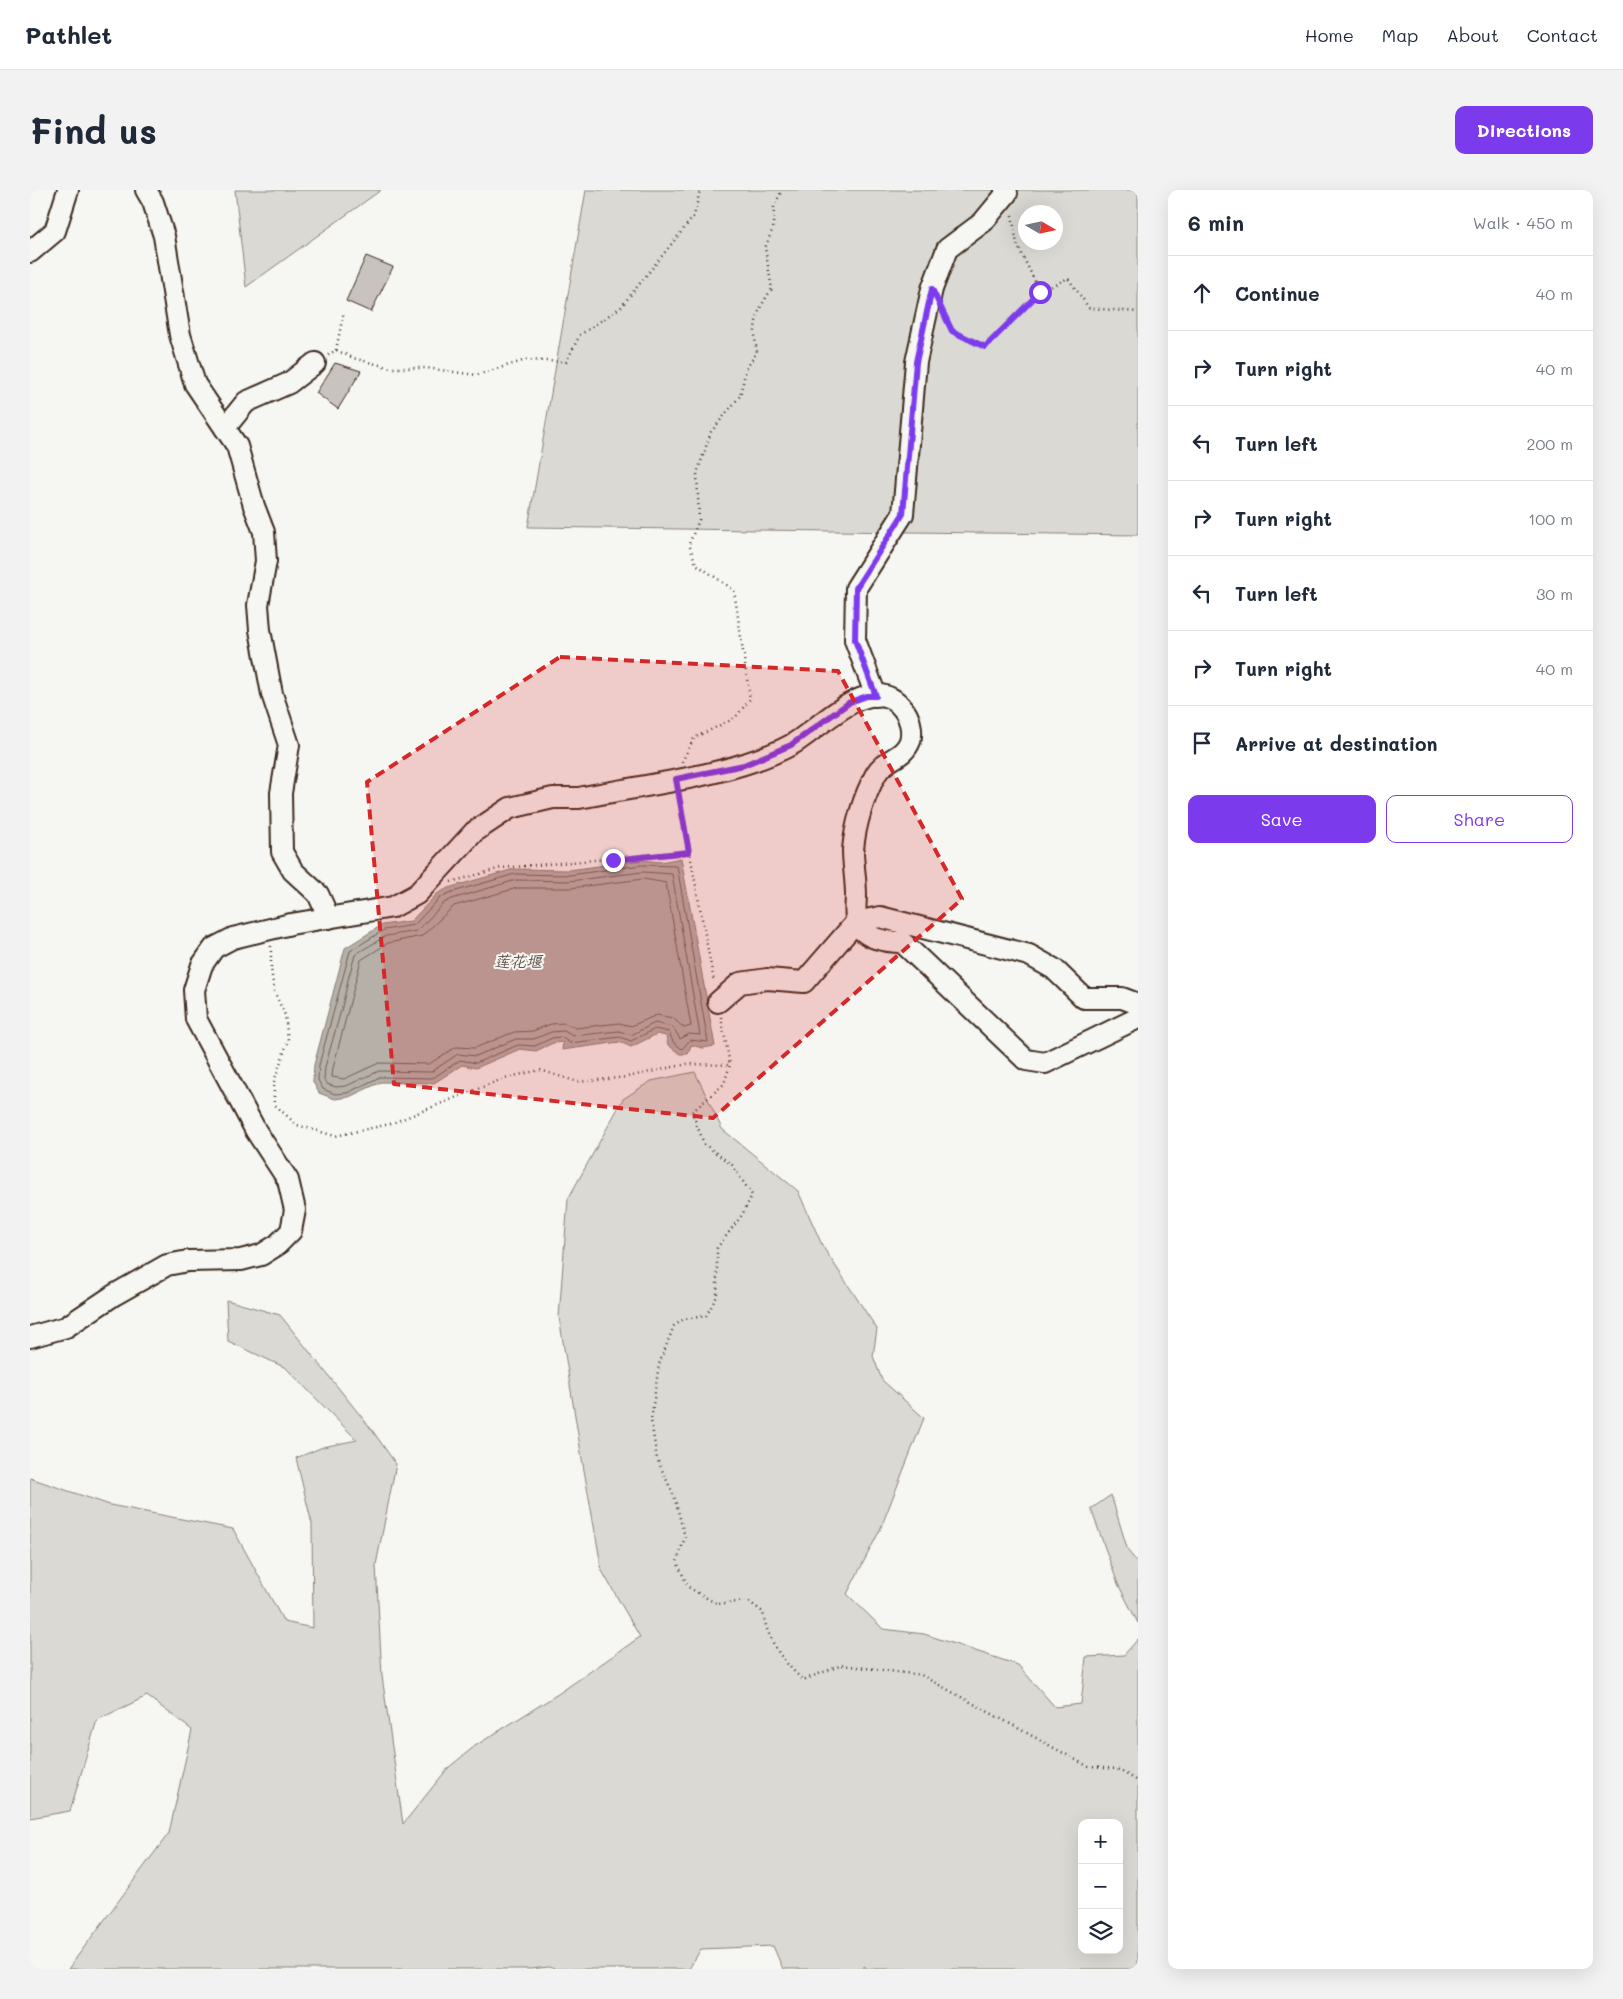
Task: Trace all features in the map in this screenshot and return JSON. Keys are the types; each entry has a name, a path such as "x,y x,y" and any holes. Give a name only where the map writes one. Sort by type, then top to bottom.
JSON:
{"street":[{"path":"30,252 55,231 68,190"},
{"path":"146,190 153,202 164,236 180,335 195,384 237,446 254,506 264,532 266,561 258,605 260,630 272,694 288,745 281,793 282,852 293,871 318,894 329,918"},
{"path":"876,696 855,640 856,588 903,514 916,362 932,289 947,249 983,222 1006,192"},
{"path":"225,428 246,402 289,383 315,363"},
{"path":"30,1338 66,1327 114,1295 167,1265 188,1261 241,1260 261,1255 277,1245 291,1232 295,1210 288,1180 256,1131 196,1018 194,990 202,965 214,948 233,938 271,929 393,907 417,894 474,832 510,808 553,798 579,798 744,765 791,745 850,702 867,696 892,699 904,709 911,726 910,741 903,753 884,762 877,773 862,808 853,849 856,922 865,933 885,942 902,942 1026,1060 1045,1063 1138,1018"},
{"path":"718,1002 740,983 767,979 804,982 856,922 880,917 1029,955 1054,969 1084,998 1122,998 1138,1004"}],"path":[{"path":"336,350 353,358 391,368 426,368 476,375 526,360 566,362 580,335 622,307 694,216 700,190"},
{"path":"782,190 774,207 773,228 765,248 772,290 760,306 753,332 757,352 746,369 740,396 711,432 698,473 699,520 689,544 696,564 734,590 750,699 735,718 694,738 676,779 730,1064 724,1084 692,1112 704,1144 732,1165 752,1195 742,1215 717,1248 717,1296 706,1316 684,1319 674,1326 659,1364 651,1420 657,1459 674,1496 685,1537 677,1562 688,1587 717,1604 748,1600 763,1612 765,1626 784,1662 803,1680 842,1665 921,1675 1089,1766 1117,1769 1138,1781"},
{"path":"1006,192 1017,244 1040,292"},
{"path":"932,289 952,331 985,347 1040,292 1068,278 1090,308 1138,312"},
{"path":"315,363 336,350 344,311"},
{"path":"450,883 501,868 689,852"},
{"path":"271,929 270,968 274,991 285,1015 288,1040 274,1082 274,1104 297,1125 335,1136 390,1124 505,1078 540,1070 578,1082 627,1078 687,1064 730,1064"}],"highlighted area":[{"path":"560,657 838,671 962,899 713,1118 394,1084 367,782"}],"shaded area":[{"path":"235,190 381,190 246,287"},
{"path":"586,190 1138,190 1138,535 528,527"},
{"path":"695,1072 722,1129 798,1191 823,1247 877,1329 873,1356 882,1380 924,1418 880,1530 847,1594 883,1629 924,1634 1018,1665 1055,1707 1081,1704 1086,1657 1124,1655 1138,1639 1138,1969 868,1969 864,1966 864,1969 783,1969 773,1946 701,1949 689,1969 554,1969 549,1967 531,1969 68,1969 169,1833 192,1730 147,1696 97,1720 70,1811 30,1818 30,1478 110,1505 233,1529 284,1622 313,1628 312,1524 296,1458 323,1447 357,1440 286,1368 228,1341 226,1300 280,1315 372,1430 396,1464 376,1565 382,1676 403,1824 448,1768 475,1746 558,1694 640,1637 602,1571 559,1317 568,1199 623,1099 651,1081"},
{"path":"1111,1495 1128,1551 1138,1563 1138,1623 1118,1584 1091,1509"}],"water":[{"name":"莲花堰","path":"681,858 715,1046 703,1048 691,1045 688,1054 680,1054 668,1045 666,1036 657,1034 631,1047 620,1042 562,1050 563,1042 553,1043 536,1051 520,1049 476,1068 462,1065 434,1083 381,1082 349,1097 335,1099 319,1093 313,1082 314,1065 345,948 382,925 411,921 437,894 448,888 514,869 569,870 642,860 661,862"}],"building":[{"path":"366,256 393,267 371,312 346,301"},
{"path":"335,363 361,371 338,409 316,393"}],"route":[{"path":"613,860 689,852 676,779 744,765 791,745 830,719 850,702 867,696 876,696 871,677 855,640 856,588 872,559 903,514 916,362 932,289 952,331 985,347 1040,292"}]}
